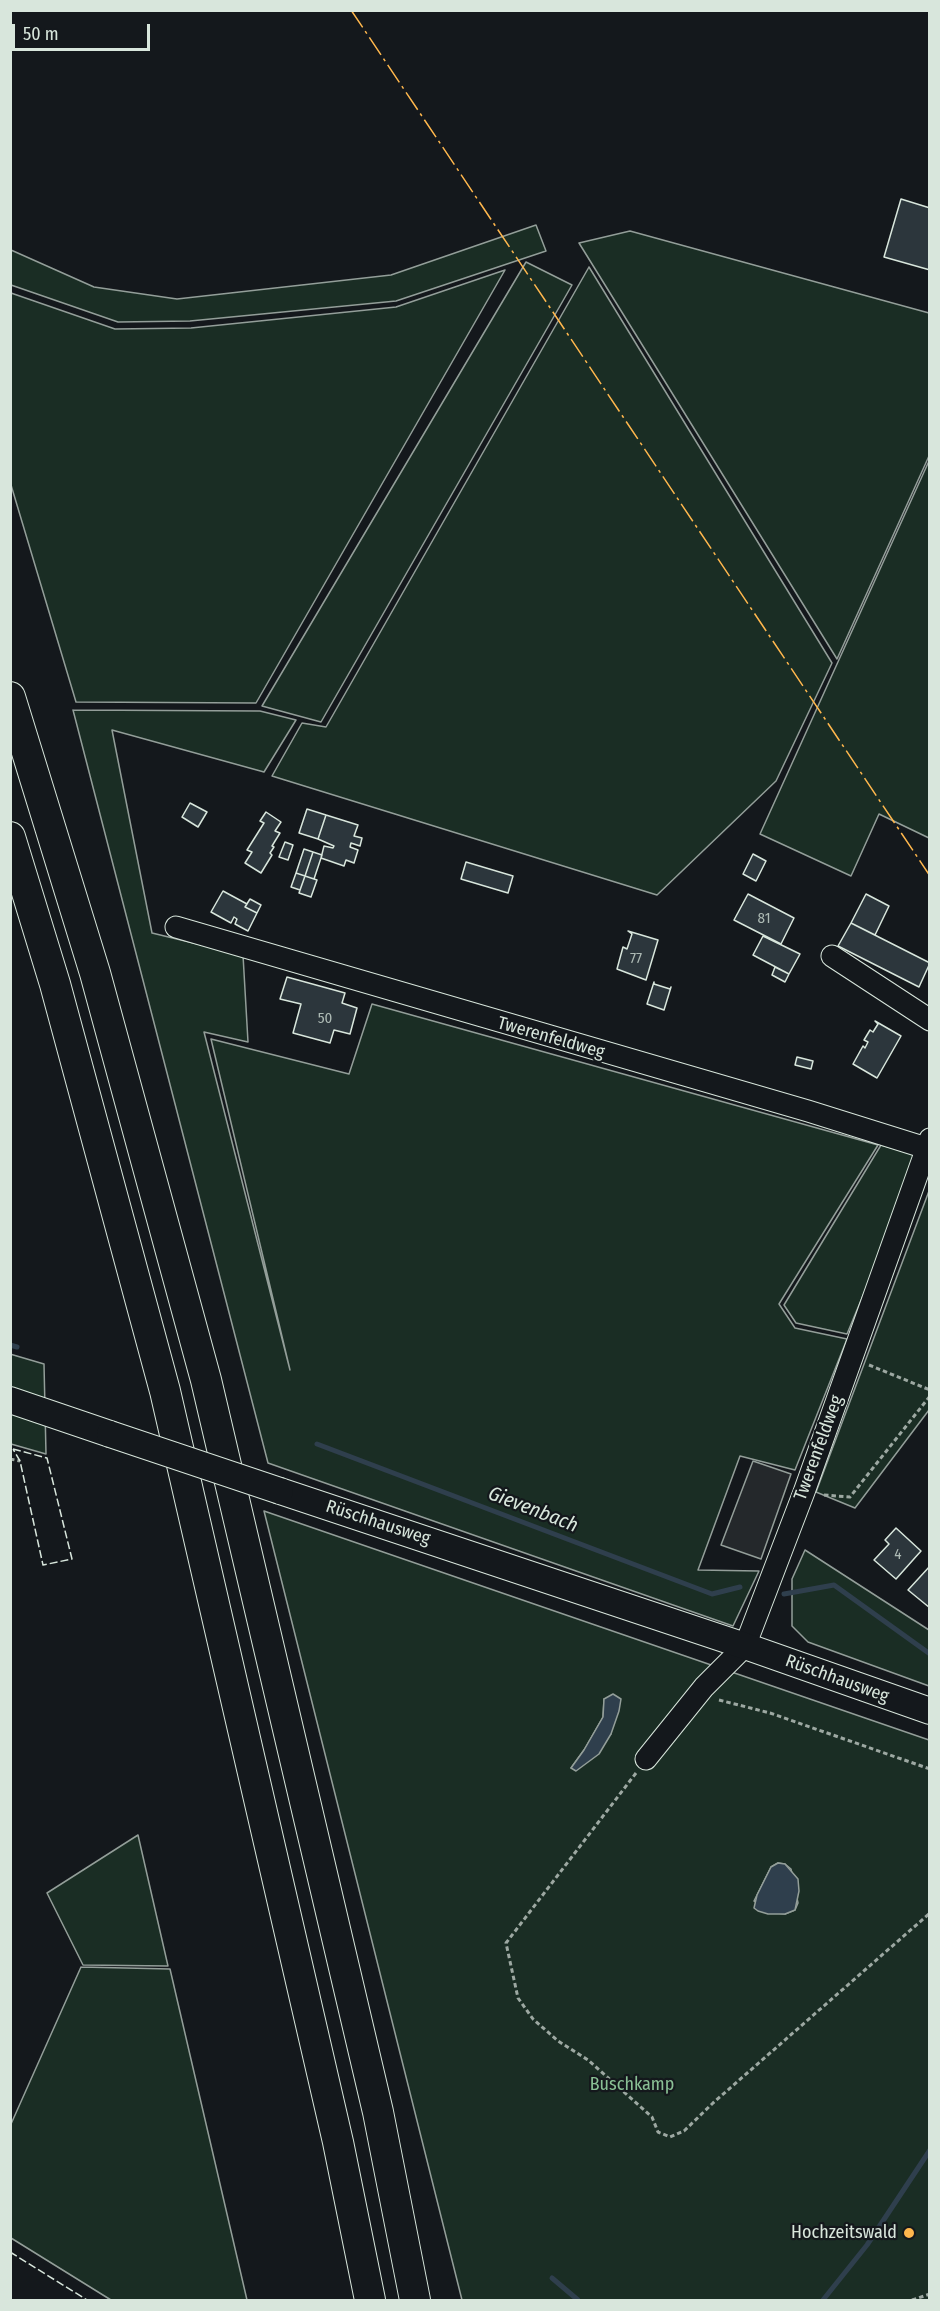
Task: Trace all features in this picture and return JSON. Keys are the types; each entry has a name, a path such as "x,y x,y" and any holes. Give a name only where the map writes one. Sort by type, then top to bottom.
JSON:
{"highway":[{"path":"10,697 95,973 206,1380 378,2112 415,2301"},
{"path":"10,837 55,984 165,1391 335,2130 370,2301"}],"main road":[{"name":"Rüschhausweg","path":"10,1400 745,1646 930,1711"}],"street":[{"name":"Twerenfeldweg","path":"176,927 808,1112 928,1143 804,1492 745,1646"},
{"path":"832,956 930,1020"},
{"path":"646,1759 704,1687 745,1646"}],"path":[{"path":"878,1368 930,1390"},
{"path":"804,1492 832,1497 850,1497 930,1396"},
{"path":"10,1459 20,1461"},
{"path":"704,1687 718,1700 770,1713 930,1769"},
{"path":"646,1759 506,1943 518,1998 533,2019 558,2041 595,2066 652,2117 658,2132 669,2138 684,2131 930,1913"},
{"path":"912,2301 930,2294"}],"green space":[{"path":"536,225 546,251 396,301 190,321 118,322 11,285 11,250 94,287 177,299 391,275"},
{"path":"630,231 929,313 929,456 837,659 579,243"},
{"path":"526,262 572,285 321,722 262,706"},
{"path":"589,267 832,663 776,781 657,895 272,776 302,723 326,727"},
{"path":"505,270 256,703 76,702 11,485 11,293 115,329 191,328 396,307"},
{"path":"929,461 929,838 879,814 851,876 760,834"},
{"path":"73,710 260,711 296,720 264,772 112,730 152,933 243,955 248,1042 204,1032 290,1370 211,1039 349,1074 372,1004 878,1145 779,1304 795,1328 847,1339 795,1470 740,1456 698,1570 759,1571 733,1626 268,1463"},
{"path":"881,1145 921,1156 847,1334 796,1323 784,1305"},
{"path":"929,1191 929,1410 855,1508 816,1492"},
{"path":"10,1354 44,1364 46,1454 11,1444"},
{"name":"Buschkamp","path":"264,1511 929,1740 929,2300 462,2300","holes":["604,1699 611,1734 571,1768 603,1717","778,1863 785,1864 791,1869 798,1903 795,1910 785,1914 777,1913 754,1901 771,1867"]},
{"path":"805,1550 929,1630 929,1686 808,1642 792,1626 792,1579"},
{"path":"138,1835 168,1966 83,1965 47,1893"},
{"path":"81,1967 170,1969 247,2300 111,2300 11,2238 11,2124"}],"shaded area":[{"path":"753,1461 791,1474 761,1559 721,1545"}],"water":[{"path":"613,1694 621,1699 611,1734 599,1754 576,1771 571,1768 603,1717 604,1699"},
{"path":"778,1863 785,1864 798,1879 799,1891 795,1910 785,1914 768,1914 758,1911 754,1908 757,1895 771,1867"}],"building":[{"path":"901,199 930,208 930,270 884,257"},
{"path":"190,803 207,812 198,827 182,817"},
{"path":"307,809 326,815 318,839 299,833"},
{"path":"266,812 281,822 275,831 280,833 272,846 274,847 270,853 272,855 261,873 245,863 252,852 247,850 264,823 260,821"},
{"path":"326,815 358,825 354,836 362,838 360,846 351,843 350,847 358,850 354,863 346,860 344,866 321,858 324,846 333,848 334,846 318,839"},
{"path":"285,842 293,845 288,860 279,857"},
{"path":"304,849 313,852 305,876 296,873"},
{"path":"313,852 322,855 314,879 305,876"},
{"path":"753,854 766,861 756,881 743,874"},
{"path":"466,862 513,876 508,893 461,879"},
{"path":"296,873 305,876 300,890 291,887"},
{"path":"305,876 317,880 311,897 299,893"},
{"path":"223,891 247,904 245,907 257,913 248,931 235,924 237,919 234,917 231,923 211,912"},
{"path":"748,894 794,918 781,944 734,920"},
{"path":"866,894 889,906 875,935 851,923"},
{"path":"250,899 261,905 257,913 245,907"},
{"path":"851,923 930,963 919,987 838,946"},
{"path":"628,931 658,940 646,980 617,969 623,947 627,949 632,934"},
{"path":"763,936 800,954 789,974 753,955"},
{"path":"775,967 789,974 785,982 772,975"},
{"path":"287,977 345,993 342,1003 357,1008 350,1034 334,1030 330,1043 293,1033 301,1004 280,999"},
{"path":"654,982 654,984 670,989 671,987 664,1010 647,1004"},
{"path":"875,1021 901,1036 877,1078 853,1064 863,1046 865,1048 868,1042 864,1040 870,1030 873,1032 878,1024"},
{"path":"797,1057 813,1061 811,1069 795,1065"},
{"path":"896,1528 921,1551 896,1579 874,1560 889,1544 885,1540"},
{"path":"930,1566 930,1608 908,1590"}],"waterway":[{"name":"Gievenbach","path":"10,1345 17,1347"},
{"name":"Gievenbach","path":"317,1444 712,1594 740,1587"},
{"name":"Gievenbach","path":"784,1594 834,1585 930,1654"},
{"path":"823,2300 867,2245 930,2150"},
{"path":"552,2278 578,2300"}],"fence":[{"path":"13,1449 47,1458 72,1559 43,1565 20,1461 13,1449"},
{"path":"10,2252 87,2300"}],"power":[{"path":"351,10 930,876"}],"place":[{"name":"Hochzeitswald","path":"909,2233"}]}
